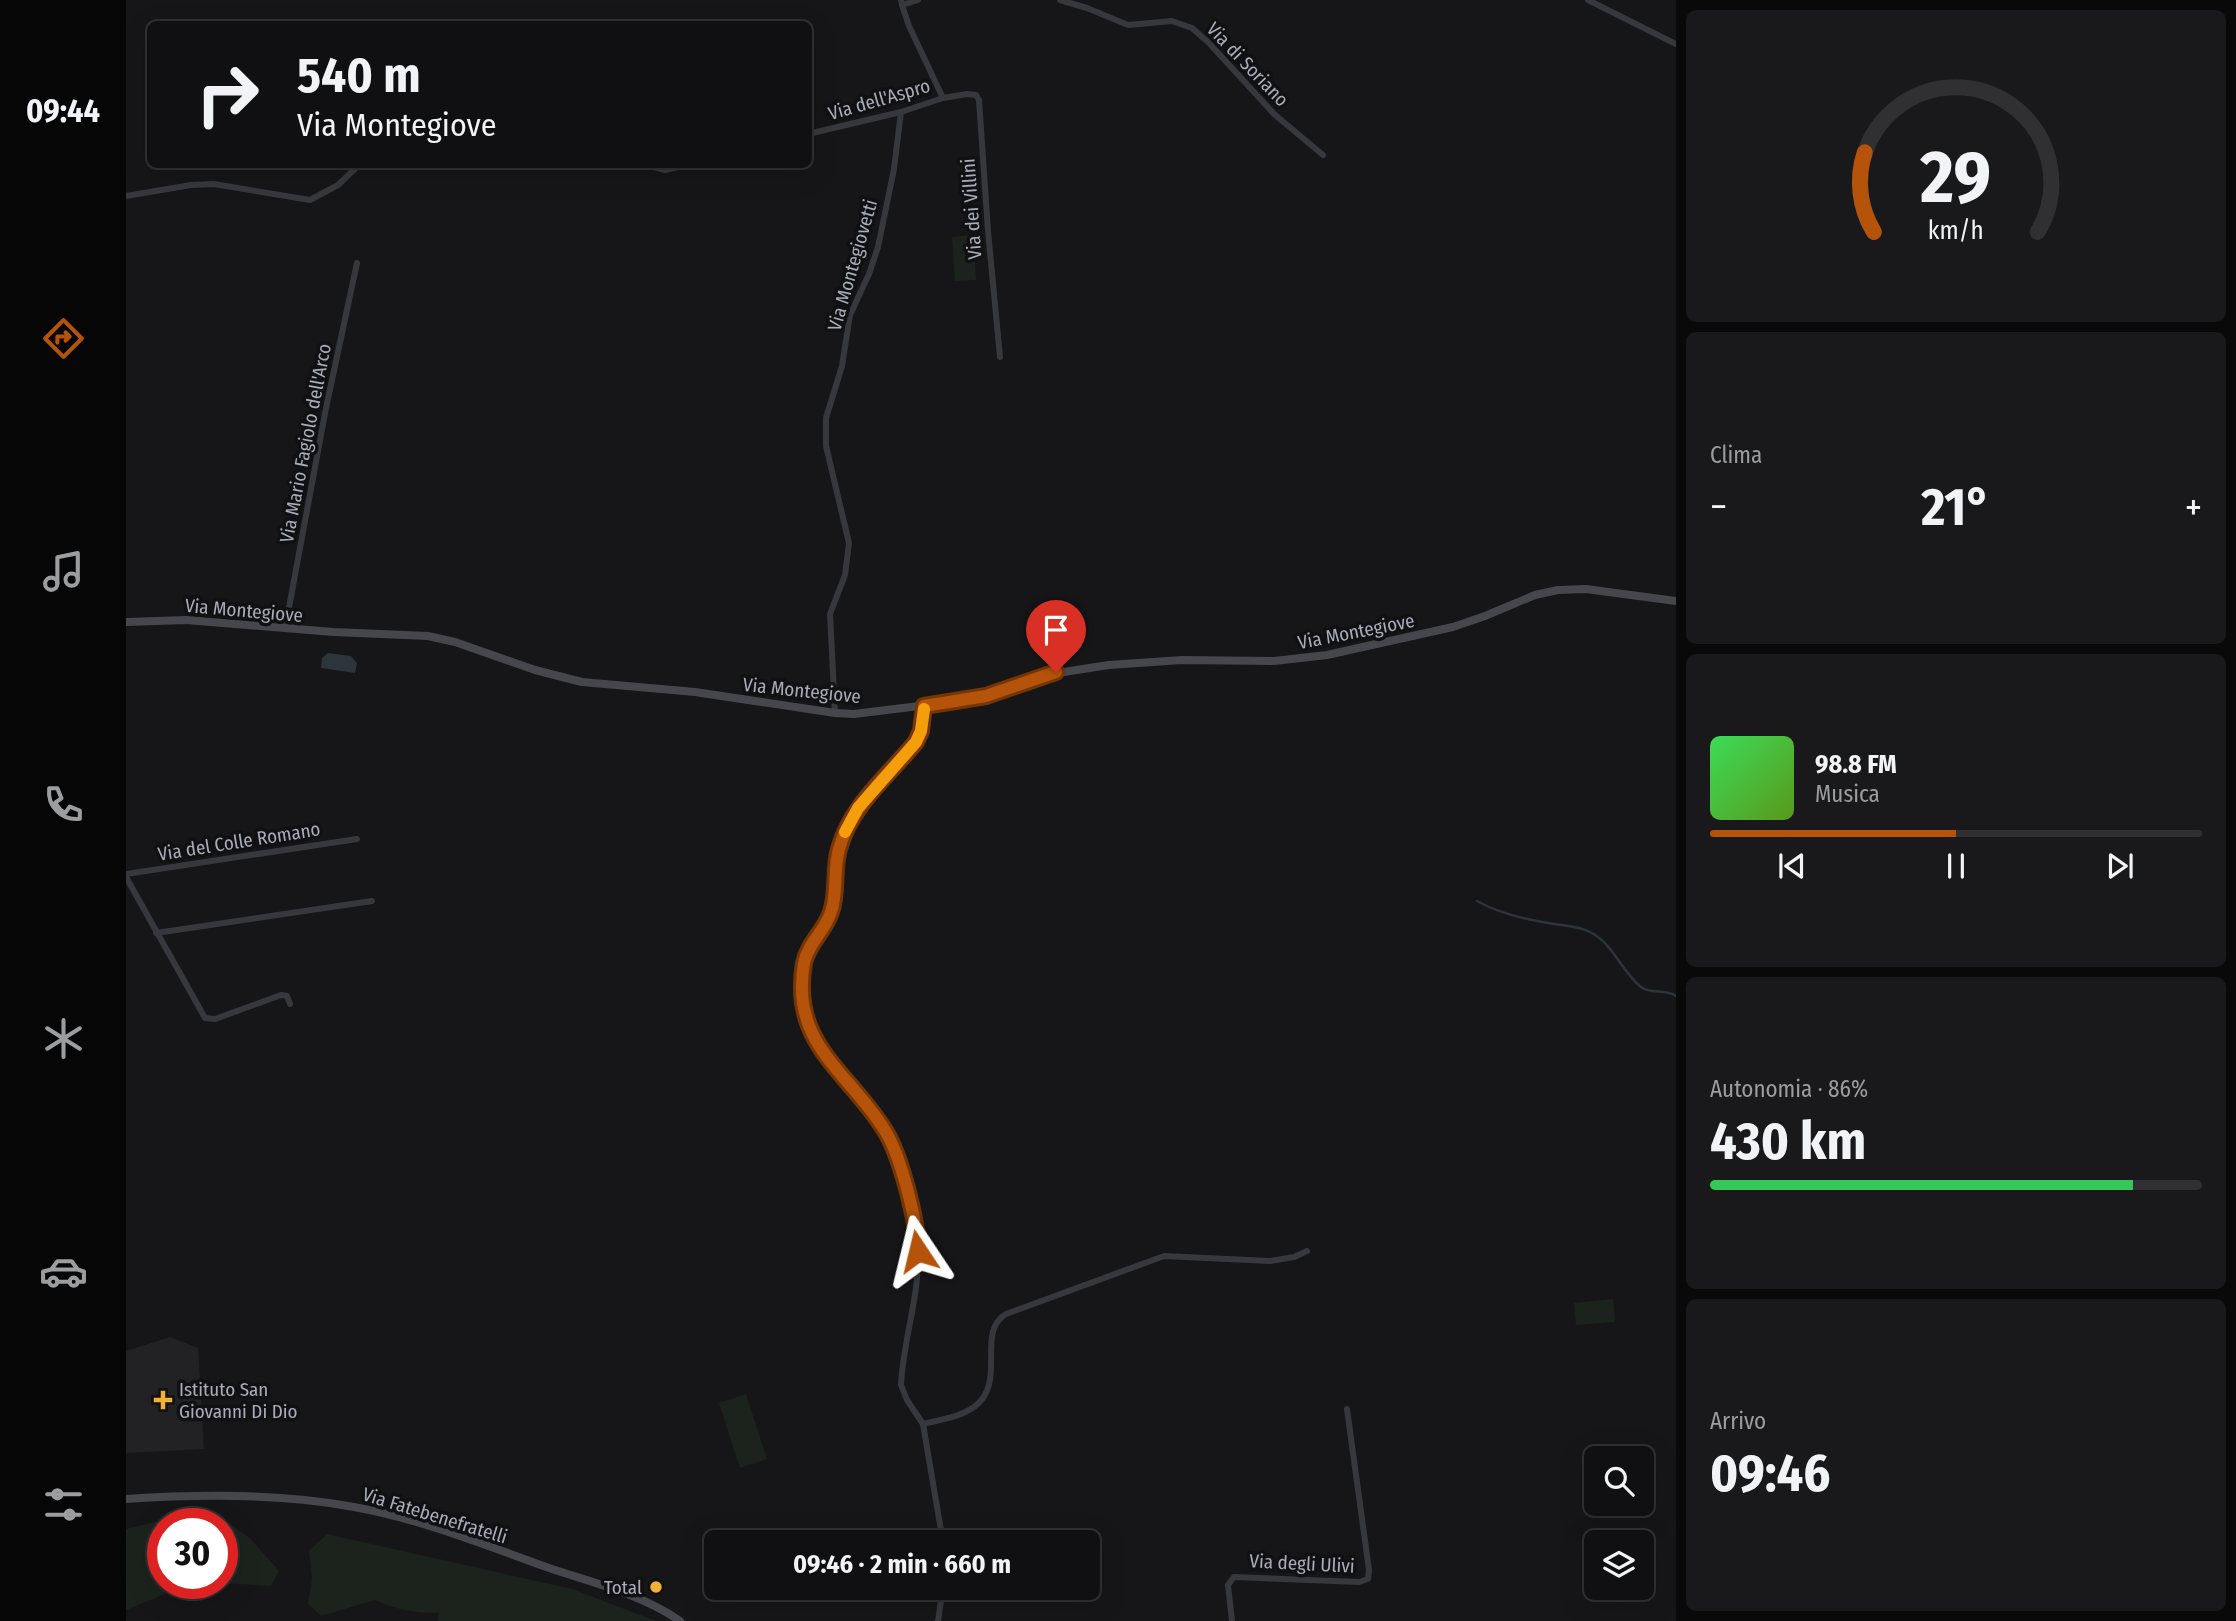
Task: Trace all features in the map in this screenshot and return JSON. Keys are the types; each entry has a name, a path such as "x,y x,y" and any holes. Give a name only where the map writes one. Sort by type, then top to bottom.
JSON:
{"street":[{"path":"901,3 918,0"},
{"name":"Via di Soriano","path":"1060,0 1124,24 1172,21 1192,28 1274,114 1323,155"},
{"path":"1588,0 1676,44"},
{"name":"Via dell'Aspro","path":"812,133 901,112 943,98 901,3"},
{"name":"Via dei Villini","path":"943,98 969,94 976,95 979,100 1000,356"},
{"name":"Via Montegiovetti","path":"835,713 830,618 834,600 845,575 849,543 826,446 826,418 842,366 850,315 869,274 877,247 894,169 901,112"},
{"path":"126,196 208,184 310,200 338,186 356,168"},
{"name":"Via Mario Fagiolo dell'Arco","path":"285,629 326,408 357,263"},
{"name":"Via Montegiove","path":"126,622 186,620 285,629 428,635 535,670 582,682 695,692 835,713 866,713 986,696 1050,673 1109,665 1182,660 1274,661 1328,655 1458,625 1535,595 1558,590 1586,589 1676,601"},
{"path":"924,706 921,731 916,742 862,804 848,825 837,858 833,908 807,953 801,991 803,1010 811,1032 831,1062 883,1127 900,1168 918,1251 916,1285 901,1385 906,1400 923,1424 941,1530"},
{"name":"Via del Colle Romano","path":"290,1004 287,996 281,995 215,1019 205,1018 126,875 357,839"},
{"path":"156,933 372,901"},
{"path":"923,1424 962,1414 982,1400 992,1377 993,1331 997,1321 1006,1314 1160,1256 1270,1261 1290,1258 1307,1251"},
{"name":"Via degli Ulivi","path":"1232,1621 1228,1585 1237,1576 1359,1583 1368,1579 1370,1570 1347,1409"},
{"name":"Via Fatebenefratelli","path":"126,1499 188,1495 304,1500 356,1507 440,1530 569,1575 654,1606 680,1621"},
{"path":"937,1621 941,1600"}],"shaded area":[{"path":"973,235 976,280 955,281 952,237"},
{"path":"328,653 351,656 357,663 355,673 321,668 322,658"},
{"path":"1613,1299 1615,1322 1576,1325 1574,1303"},
{"name":"Istituto San Giovanni Di Dio","path":"170,1337 198,1348 204,1449 126,1453 126,1351"},
{"path":"746,1394 767,1459 740,1468 719,1403"},
{"path":"147,1524 147,1599 153,1599 126,1610 126,1529"},
{"path":"238,1530 251,1539 279,1571 271,1586 238,1584"},
{"path":"327,1534 572,1589 656,1621 438,1621 439,1613 406,1610 375,1600 321,1616 308,1604 312,1579 309,1551"}],"waterway":[{"path":"1477,901 1514,916 1590,932 1605,943 1641,987 1676,996"}],"slow traffic":[{"path":"845,832 858,808 916,742 921,731 924,709"}],"place":[{"name":"Istituto San Giovanni Di Dio","path":"163,1400"},
{"name":"Total","path":"656,1587"}],"route":[{"path":"918,1251 918,1240 900,1168 888,1135 828,1058 808,1024 802,1002 806,957 832,911 837,858 848,825 894,764 916,742 921,731 924,706 986,696 1056,672"}]}
